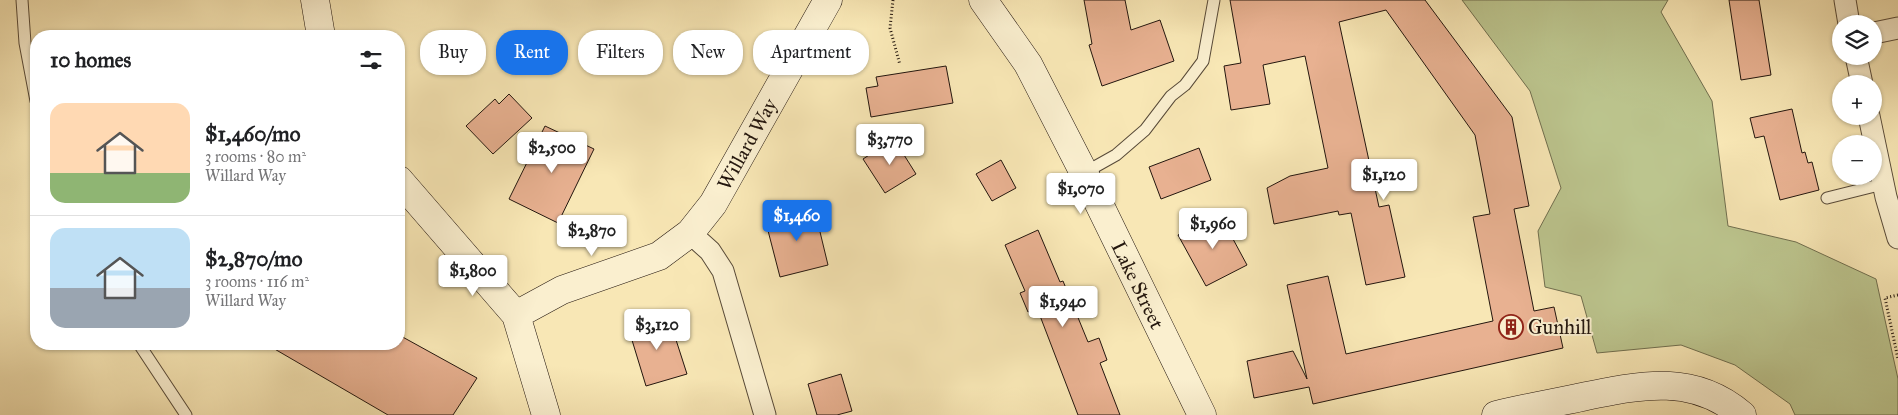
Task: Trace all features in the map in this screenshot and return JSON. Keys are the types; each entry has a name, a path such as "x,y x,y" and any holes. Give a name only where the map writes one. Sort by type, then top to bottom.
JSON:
{"street":[{"path":"315,0 320,30"},
{"name":"Willard Way","path":"516,315 562,290 659,256 690,233 713,204 828,0"},
{"name":"Lake Street","path":"983,0 1028,64 1084,173 1202,415"},
{"path":"1845,0 1848,15"},
{"path":"1882,31 1898,28"},
{"path":"1871,125 1883,184 1898,238"},
{"path":"405,187 516,315 546,415"},
{"path":"690,233 710,252 723,271 765,415"},
{"path":"1496,415 1639,386 1674,386 1700,390 1724,400 1742,415"}],"lane":[{"path":"22,0 25,43 30,69"},
{"path":"1084,173 1116,155 1145,130 1171,96 1185,85 1203,61 1214,0"},
{"path":"1827,198 1883,184"},
{"path":"143,350 186,415"}],"path":[{"path":"893,0 890,28 900,65"},
{"path":"1898,295 1885,298 1898,359"}],"green space":[{"path":"1462,0 1668,0 1661,12 1712,101 1728,226 1796,242 1876,279 1898,379 1898,415 1795,415 1790,404 1735,365 1681,345 1597,353 1581,296 1545,287 1538,231 1561,188 1530,91"}],"building":[{"path":"1084,0 1125,0 1131,30 1160,20 1174,61 1102,86 1089,45 1092,44"},
{"path":"1230,0 1425,0 1512,117 1529,206 1514,209 1534,311 1554,307 1563,348 1313,404 1309,387 1254,398 1247,361 1293,351 1307,379 1287,285 1328,276 1346,354 1493,321 1473,217 1490,214 1475,135 1386,10 1339,22 1379,207 1389,205 1405,277 1366,285 1351,213 1339,215 1338,211 1274,224 1267,188 1290,176 1328,168 1305,56 1263,65 1270,104 1231,110 1224,66 1241,63"},
{"path":"1729,0 1759,0 1771,75 1741,80"},
{"path":"946,66 953,103 871,117 866,88 878,86 876,77"},
{"path":"509,94 532,118 493,154 466,126 495,99 499,104"},
{"path":"1792,109 1802,153 1805,152 1808,163 1812,162 1819,190 1780,200 1764,136 1755,138 1750,118"},
{"path":"545,126 594,149 558,223 509,199"},
{"path":"894,139 916,174 885,193 863,159"},
{"path":"1199,148 1211,180 1161,199 1149,167"},
{"path":"1001,160 1016,188 992,201 976,174"},
{"path":"814,207 828,265 780,277 765,219"},
{"path":"1219,213 1247,265 1206,286 1178,235"},
{"path":"1038,230 1060,282 1063,281 1088,342 1099,338 1107,360 1100,363 1120,415 1078,415 1037,308 1028,312 1020,293 1025,291 1005,245"},
{"path":"668,315 687,374 646,386 628,327"},
{"path":"405,338 477,378 453,415 388,415 276,350 405,350"},
{"path":"841,374 852,411 837,415 817,415 808,384"}],"place":[{"name":"Gunhill","path":"1511,327"}]}
